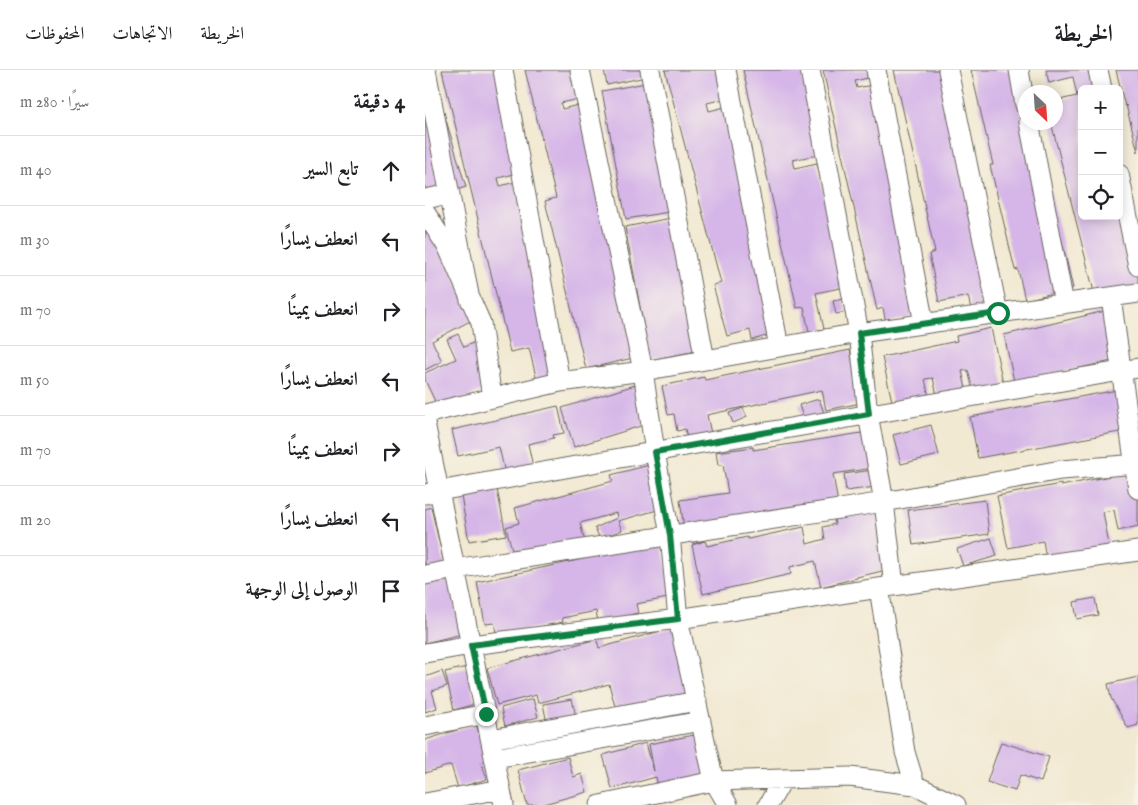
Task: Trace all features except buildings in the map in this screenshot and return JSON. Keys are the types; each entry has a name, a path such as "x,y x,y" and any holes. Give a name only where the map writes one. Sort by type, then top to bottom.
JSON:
{"street":[{"path":"426,70 471,300"},
{"path":"503,70 560,382"},
{"path":"580,70 643,370 670,535 678,619 714,781 728,805"},
{"path":"650,70 705,360"},
{"path":"726,70 779,347"},
{"path":"810,70 859,333 869,414 884,502 887,587 905,752 915,785"},
{"path":"876,70 924,324"},
{"path":"948,70 998,313"},
{"path":"1019,70 1022,85"},
{"path":"1098,70 1101,85"},
{"path":"1031,130 1064,304"},
{"path":"1119,175 1138,266"},
{"path":"425,199 450,194"},
{"path":"425,212 448,248 481,323 492,398"},
{"path":"425,414 560,382 705,360 859,333 1138,293"},
{"path":"1111,297 1130,369 1138,489"},
{"path":"432,492 1130,369"},
{"path":"425,423 432,492 455,569 503,797 425,803"},
{"path":"425,575 884,502 1061,470 1136,464"},
{"path":"425,653 471,645 678,619 1138,551"},
{"path":"491,739 697,701"},
{"path":"425,726 486,714"},
{"path":"495,758 701,721"},
{"path":"600,805 714,781 850,777 915,785 955,805"},
{"path":"767,805 783,779"}],"route":[{"path":"486,714 471,645 678,619 670,535 655,452 869,414 859,333 998,313"}]}
